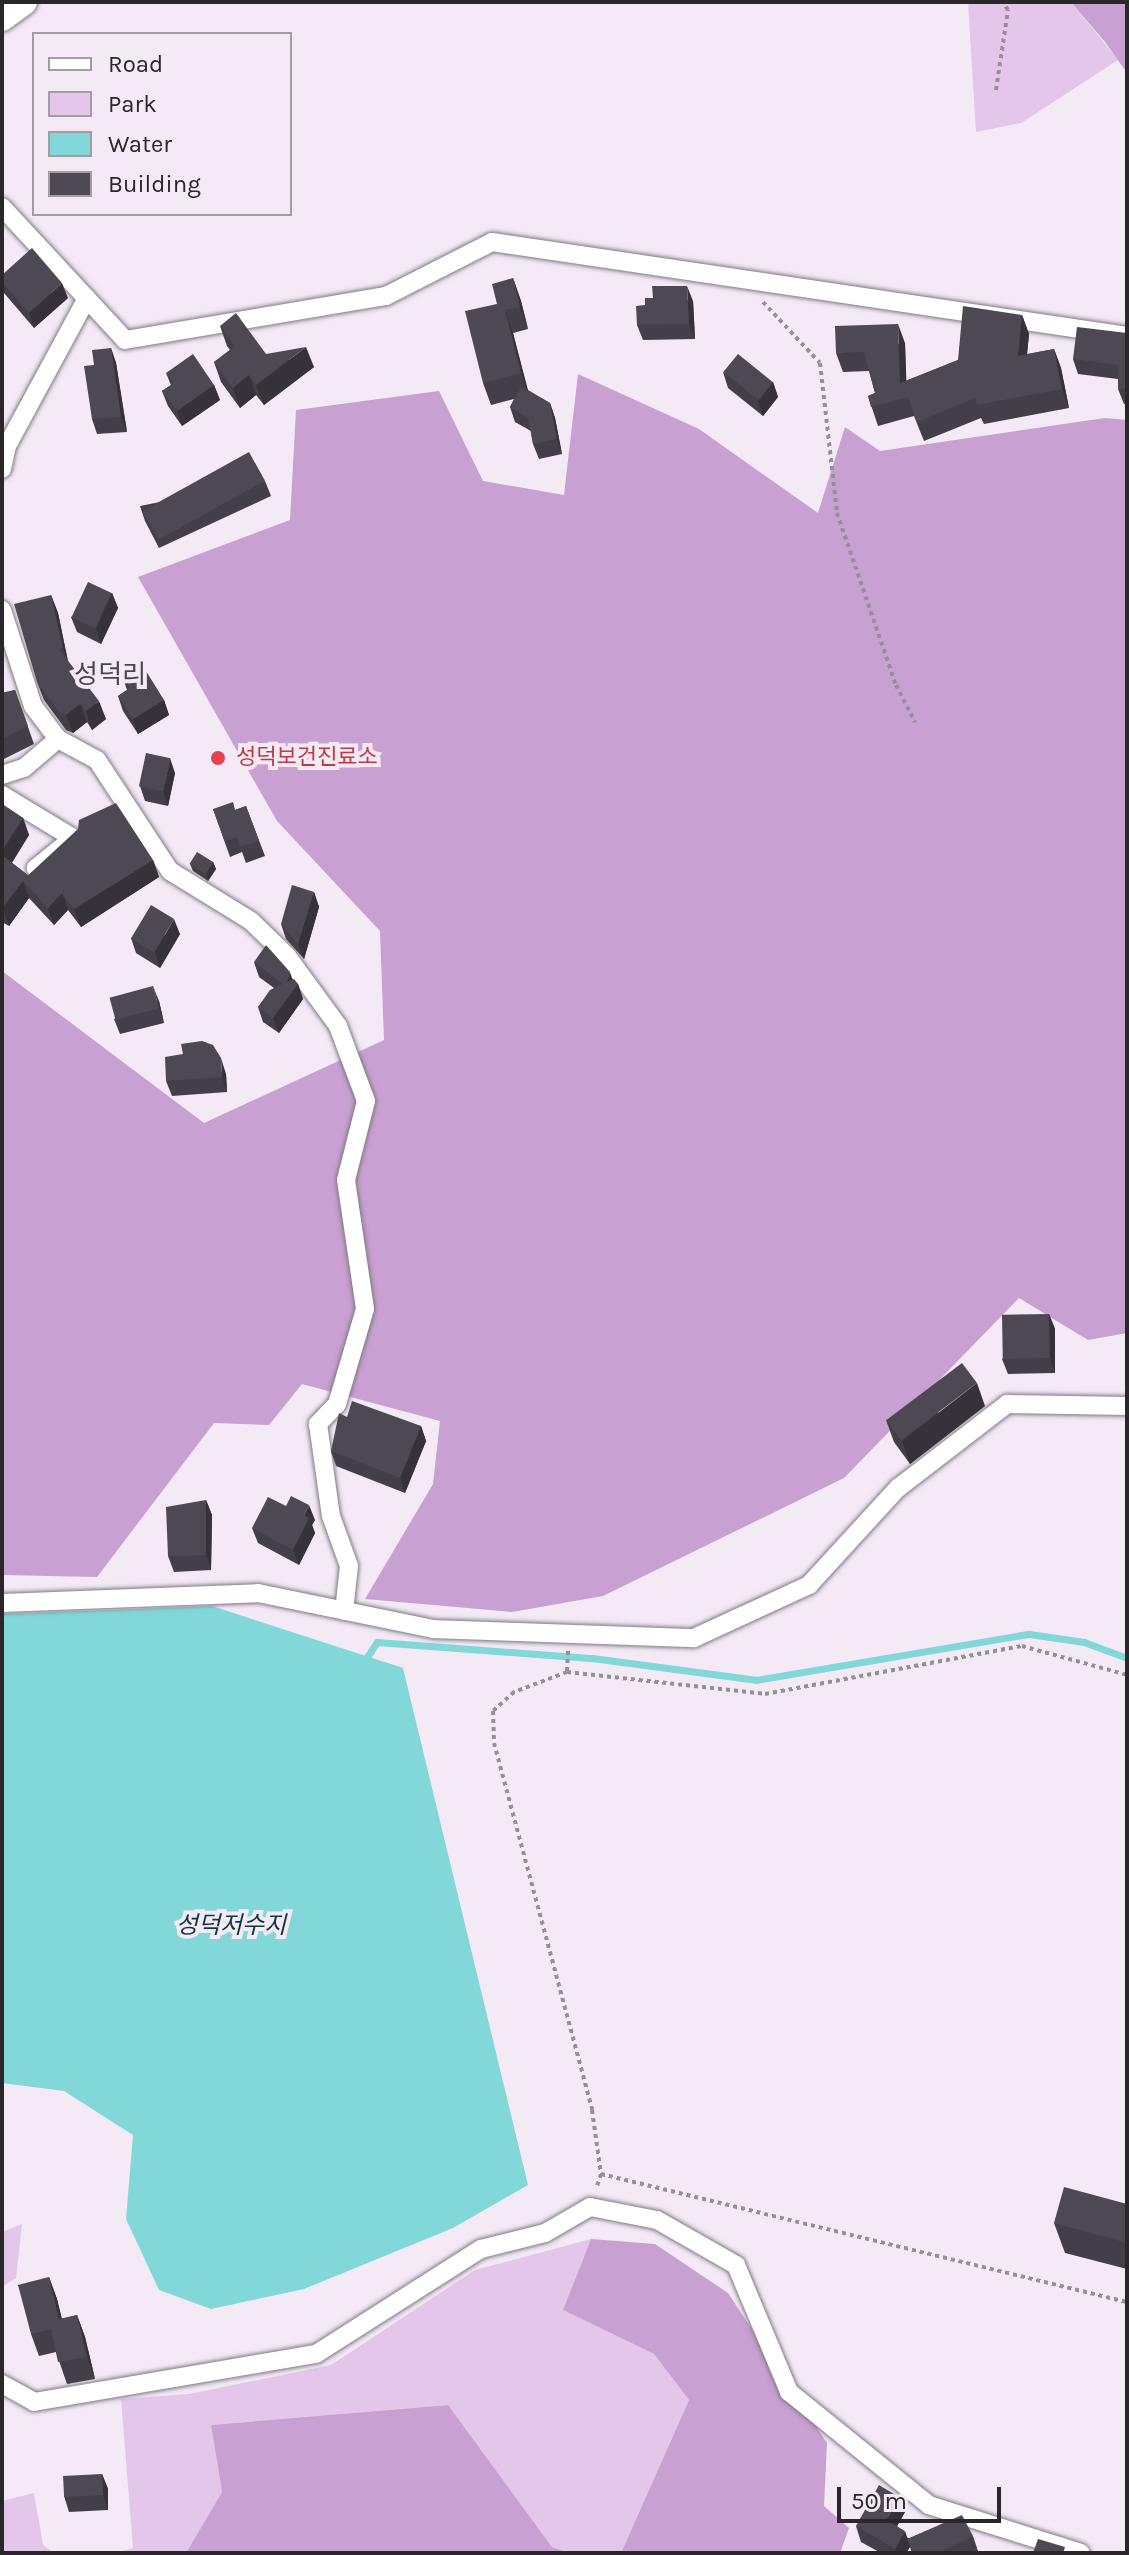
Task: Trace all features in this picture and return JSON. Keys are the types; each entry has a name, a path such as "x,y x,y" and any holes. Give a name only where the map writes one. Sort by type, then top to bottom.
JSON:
{"main road":[{"path":"2,18 24,2"}],"street":[{"path":"2,207 125,340 386,296 492,242 1127,336"},
{"path":"2,469 7,446 87,298"},
{"path":"2,610 33,706 58,739 97,760 170,871 251,921 287,956 338,1026 366,1101 346,1180 365,1309 337,1404 318,1424 331,1516 349,1566 344,1611"},
{"path":"2,775 24,768 58,739"},
{"path":"2,795 73,838 36,868"},
{"path":"2,1603 258,1593 433,1629 694,1638 809,1585 898,1488 1007,1404 1127,1406"},
{"path":"2,2384 34,2402 316,2354 481,2249 545,2233 590,2207 657,2220 736,2265 789,2392 929,2505 1081,2553"}],"path":[{"path":"996,90 1008,10 1003,2"},
{"path":"743,279 820,363 837,513 896,685 915,722"},
{"path":"590,2207 601,2174 592,2110 494,1743 493,1711 514,1692 568,1669 765,1694 1022,1646 1127,1675"},
{"path":"568,1648 568,1669"},
{"path":"601,2174 1127,2302"}],"green space":[{"path":"968,2 1071,2 1118,60 1021,123 976,132"},
{"path":"22,2224 16,2278 2,2287 2,2232"},
{"path":"591,2239 563,2310 654,2354 689,2400 621,2553 569,2553 552,2547 447,2405 211,2425 222,2492 186,2553 116,2553 133,2548 121,2399 189,2394 331,2365 475,2270"},
{"path":"34,2493 43,2545 54,2553 2,2553 2,2501"}],"shaded area":[{"path":"1071,2 1127,2 1127,73 1105,42"},
{"path":"578,374 699,429 818,513 845,427 880,451 1105,418 1127,420 1127,1333 1088,1340 1019,1298 844,1478 603,1596 512,1612 365,1599 433,1484 440,1421 302,1384 269,1425 214,1423 97,1577 2,1575 2,971 204,1123 384,1040 380,931 277,821 138,577 290,520 296,410 439,391 483,481 564,495"},
{"path":"591,2239 655,2244 728,2293 827,2443 824,2506 849,2528 840,2553 621,2553 689,2400 654,2354 563,2310"},
{"path":"448,2405 552,2547 569,2553 186,2553 222,2492 211,2425"}],"water":[{"name":"성덕저수지","path":"212,1606 403,1668 528,2185 453,2228 304,2289 211,2309 159,2290 126,2219 133,2135 64,2091 2,2083 2,1614"}],"building":[{"path":"32,248 62,283 29,313 2,282 2,275"},
{"path":"513,278 520,307 505,310 521,373 483,383 465,311 497,304 492,284"},
{"path":"652,286 687,286 689,324 637,325 636,306 645,305 645,298 653,298"},
{"path":"963,306 1022,315 1018,356 1054,349 1062,389 977,405 975,398 917,422 908,397 871,407 868,396 875,393 864,352 836,353 835,326 898,324 900,383 958,360"},
{"path":"236,313 266,354 306,347 256,385 249,375 233,388 214,362 235,346 220,326"},
{"path":"1077,327 1127,333 1127,388 1118,389 1118,365 1073,359"},
{"path":"111,348 121,417 92,419 84,366 94,365 92,350"},
{"path":"193,354 214,385 177,411 162,391 174,383 166,373"},
{"path":"738,354 773,382 758,400 724,372"},
{"path":"521,387 550,403 557,439 533,444 528,418 510,407"},
{"path":"249,452 265,481 158,540 142,511"},
{"path":"88,582 112,593 95,628 72,617"},
{"path":"51,595 63,648 59,649 99,701 86,711 80,704 66,715 59,712 37,682 14,604"},
{"path":"141,663 164,700 133,719 118,696 130,688 122,675"},
{"path":"15,690 28,726 2,739 2,693"},
{"path":"146,753 170,758 163,791 139,786"},
{"path":"233,802 235,810 246,806 259,841 240,847 236,837 225,842 213,809"},
{"path":"116,803 153,860 74,909 62,893 48,908 23,881 2,908 2,855 28,875 24,879 78,829 79,820"},
{"path":"2,804 23,818 2,851"},
{"path":"197,852 213,862 206,874 190,864"},
{"path":"292,885 314,892 298,944 281,924"},
{"path":"151,905 174,919 154,952 131,938"},
{"path":"266,945 290,972 287,982 294,979 298,984 273,1018 258,1007 270,990 283,984 254,962"},
{"path":"153,986 159,1008 115,1020 110,998"},
{"path":"202,1041 213,1045 221,1058 222,1077 166,1081 165,1057 183,1054 181,1044"},
{"path":"1049,1314 1050,1358 1003,1359 1002,1315"},
{"path":"962,1363 977,1383 901,1440 886,1420"},
{"path":"352,1401 421,1426 400,1478 331,1451 339,1413 347,1417"},
{"path":"291,1496 309,1505 304,1515 309,1518 293,1550 252,1528 268,1497 286,1506"},
{"path":"206,1500 206,1555 168,1556 166,1507"},
{"path":"1064,2187 1127,2204 1127,2243 1054,2223"},
{"path":"49,2277 59,2319 77,2315 87,2357 58,2362 51,2329 31,2334 18,2285"},
{"path":"102,2474 103,2495 64,2497 63,2476"},
{"path":"879,2485 899,2497 886,2520 905,2531 895,2549 856,2526"},
{"path":"962,2515 973,2536 939,2553 914,2553 907,2539"},
{"path":"1038,2539 1065,2547 1063,2553 1033,2553"}],"waterway":[{"path":"367,1657 377,1642 592,1658 756,1680 1029,1634 1084,1642 1127,1658"}],"place":[{"name":"성덕보건진료소","path":"218,758"}],"district":[{"name":"성덕리","path":"110,675"}]}
